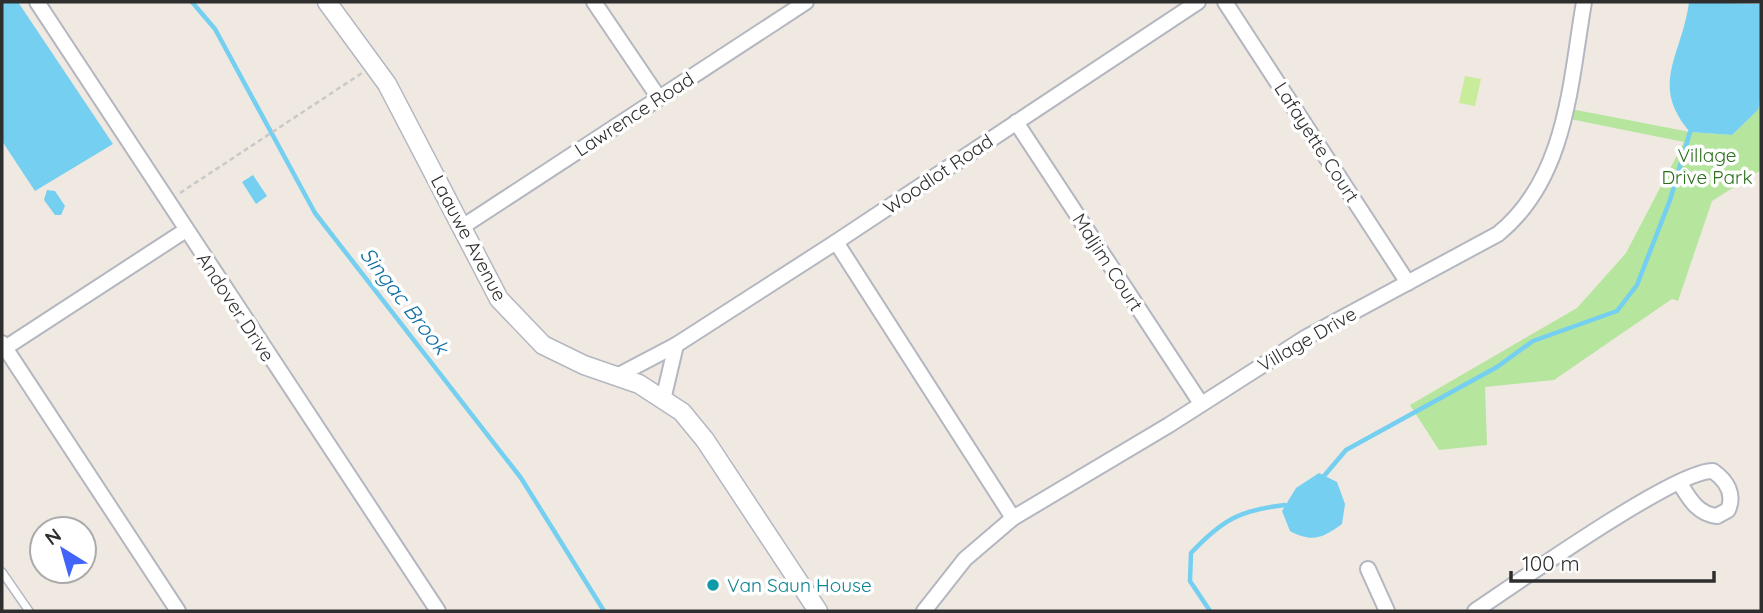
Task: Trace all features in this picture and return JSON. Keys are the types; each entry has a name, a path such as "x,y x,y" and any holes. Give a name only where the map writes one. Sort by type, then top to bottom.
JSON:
{"street":[{"name":"Andover Drive","path":"37,2 438,611"},
{"name":"Laauwe Avenue","path":"327,2 387,84 499,299 526,330 561,355 639,384 682,412 700,433 818,611"},
{"path":"594,2 659,98"},
{"name":"Lawrence Road","path":"462,227 806,2"},
{"name":"Woodlot Road","path":"617,376 676,345 1198,2"},
{"name":"Lafayette Court","path":"1225,2 1408,283"},
{"name":"Village Drive","path":"925,611 965,559 1013,518 1048,499 1305,338 1498,234 1514,220 1537,192 1556,147 1584,2"},
{"name":"Maljim Court","path":"1016,122 1200,402"},
{"path":"178,611 3,345 186,230"},
{"path":"836,242 1013,518"},
{"path":"663,400 676,345"},
{"path":"1475,611 1643,502 1679,482"},
{"path":"1368,569 1387,611"}],"lane":[{"path":"2,572 29,611"}],"path":[{"path":"175,196 288,123 365,69"}],"green space":[{"path":"1465,76 1481,79 1475,106 1459,103"},
{"name":"Village Drive Park","path":"1761,96 1761,170 1712,201 1678,301 1672,299 1554,380 1485,387 1487,445 1439,450 1410,405 1577,308 1626,253 1684,142 1570,119 1571,109 1690,132 1732,135 1758,110"}],"water":[{"path":"2,2 18,2 113,144 35,191 2,141"},
{"path":"1689,2 1761,4 1761,96 1758,110 1732,135 1690,132 1678,115 1672,99 1672,69"},
{"path":"253,175 267,196 256,204 242,182"},
{"path":"47,190 55,191 65,206 61,215 55,215 44,200"},
{"path":"1319,473 1337,482 1345,504 1342,524 1323,536 1305,537 1290,531 1282,511 1296,488"}],"waterway":[{"name":"Singac Brook","path":"192,2 215,29 315,213 521,478 604,611"},
{"path":"1324,476 1346,450 1497,367 1533,341 1617,311 1637,285 1670,200 1690,132"},
{"path":"1210,611 1190,581 1191,553 1212,532 1233,518 1256,510 1285,505"}],"place":[{"name":"Van Saun House","path":"713,585"}]}
